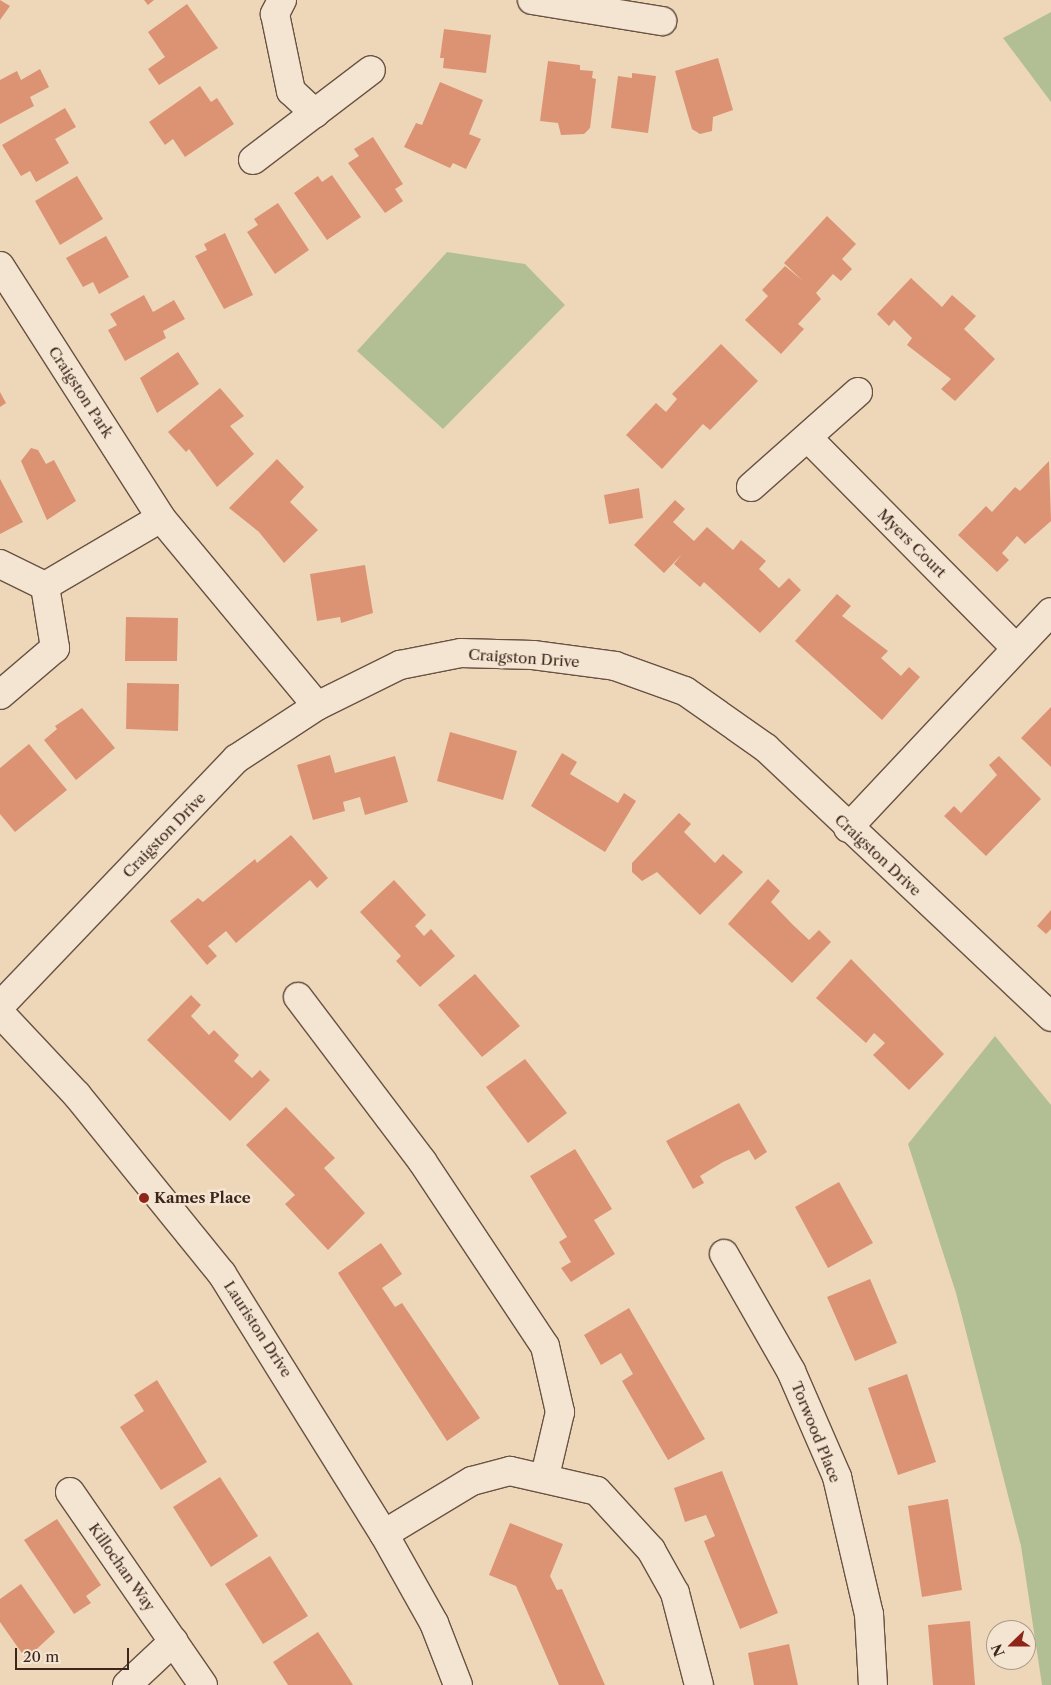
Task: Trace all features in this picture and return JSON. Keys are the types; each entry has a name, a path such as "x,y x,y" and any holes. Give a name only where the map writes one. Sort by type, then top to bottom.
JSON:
{"street":[{"path":"282,0 275,14 291,90 315,112"},
{"path":"532,0 591,5 662,21"},
{"path":"252,160 371,70"},
{"name":"Craigston Park","path":"0,266 161,518 317,706"},
{"path":"751,487 858,392"},
{"name":"Myers Court","path":"808,438 1016,648"},
{"path":"45,586 161,518"},
{"path":"0,564 45,586"},
{"path":"0,695 55,648 45,586"},
{"path":"848,828 1051,612"},
{"name":"Craigston Drive","path":"0,1006 236,759 317,706 400,665 461,653 533,655 615,666 685,691 766,748 848,828 1051,1017"},
{"path":"298,997 422,1161 545,1346 560,1412 545,1476"},
{"name":"Lauriston Drive","path":"0,1013 77,1095 222,1274 384,1534 434,1623 458,1685"},
{"name":"Torwood Place","path":"724,1254 792,1371 836,1477 869,1614 873,1685"},
{"path":"384,1534 472,1481 510,1471 545,1476 597,1490 651,1550 675,1593 699,1685"},
{"name":"Killochan Way","path":"70,1492 203,1685"},
{"path":"127,1685 174,1641"}],"green space":[{"path":"1051,12 1051,102 1003,38"},
{"path":"447,252 525,264 565,305 443,429 357,351"},
{"path":"995,1036 1051,1105 1051,1685 1042,1685 1036,1645 1036,1620 1032,1620 1021,1546 956,1293 908,1144"}],"building":[{"path":"0,0 10,6 0,20"},
{"path":"144,0 154,0 148,5"},
{"path":"187,4 218,48 159,85 148,69 165,57 148,32"},
{"path":"444,29 491,35 486,73 443,68 444,58 440,58"},
{"path":"718,58 733,110 713,117 712,131 700,134 692,129 675,71"},
{"path":"548,61 580,65 580,70 593,71 592,78 596,79 590,128 584,134 561,135 558,123 540,121"},
{"path":"40,69 49,87 30,97 34,106 0,124 0,80 17,71 21,80"},
{"path":"632,73 656,76 648,133 611,128 618,76 632,78"},
{"path":"440,82 483,100 469,134 481,139 466,169 453,163 450,168 404,147 416,123 422,125"},
{"path":"200,86 211,102 217,98 234,124 185,157 173,139 165,145 149,122"},
{"path":"65,108 76,127 55,139 69,163 36,182 30,171 21,176 2,145"},
{"path":"373,137 403,184 395,189 403,201 385,213 348,163 359,156 354,149"},
{"path":"332,175 361,217 327,240 294,193 318,176 322,182"},
{"path":"77,176 103,219 60,245 35,201"},
{"path":"278,203 309,250 275,274 247,232 258,225 254,219"},
{"path":"827,216 856,244 842,259 852,269 841,281 833,274 816,293 821,299 798,324 804,329 781,354 745,320 768,296 762,290 785,266 803,281 784,263"},
{"path":"225,233 253,295 224,309 195,256 207,250 204,244"},
{"path":"106,236 129,277 99,294 93,282 83,287 66,258"},
{"path":"911,278 942,307 952,295 976,316 964,329 995,359 955,401 941,389 951,379 907,345 912,338 894,320 889,326 877,314"},
{"path":"144,295 153,312 174,300 185,319 163,331 166,338 125,361 108,330 117,325 110,314"},
{"path":"721,344 758,381 710,430 703,424 662,469 626,435 656,403 666,412 677,399 672,394"},
{"path":"178,352 199,384 157,413 140,378"},
{"path":"220,388 244,416 230,426 254,454 217,487 189,449 186,452 168,432"},
{"path":"0,392 6,403 0,407"},
{"path":"31,448 38,450 46,464 54,460 76,501 47,520 21,461"},
{"path":"277,459 304,487 290,502 318,530 284,563 259,532 229,508"},
{"path":"1049,461 1051,521 1025,544 1017,536 1002,553 1009,560 997,572 958,535 986,506 992,512 1015,487 1020,491"},
{"path":"0,479 23,522 0,534"},
{"path":"639,488 643,518 609,524 604,495"},
{"path":"675,500 685,509 673,522 694,541 707,527 733,550 741,540 766,561 759,569 779,588 789,578 801,590 760,633 704,582 700,587 674,564 682,554 664,573 634,545"},
{"path":"365,565 373,613 341,623 340,617 317,621 310,574"},
{"path":"837,594 851,606 842,616 888,651 881,658 901,676 909,667 920,677 882,720 795,641"},
{"path":"126,617 178,618 177,661 125,661"},
{"path":"127,683 179,684 178,731 126,729"},
{"path":"1051,707 1051,767 1021,738"},
{"path":"82,708 115,748 76,780 44,740 57,729 55,726"},
{"path":"450,732 517,751 503,800 437,781"},
{"path":"29,744 67,790 15,832 0,814 0,768"},
{"path":"562,753 577,762 570,774 618,803 624,793 636,801 605,852 531,806"},
{"path":"330,755 335,773 395,756 408,802 365,815 360,797 343,802 345,811 313,820 297,765"},
{"path":"999,756 1041,799 986,856 944,816 954,806 961,813 997,775 989,765"},
{"path":"679,813 691,824 684,832 715,863 723,854 743,872 700,915 657,872 642,881 632,872 632,863"},
{"path":"291,835 328,878 317,888 310,880 236,943 226,931 208,946 217,956 207,965 170,921 198,898 203,902 255,859 257,863"},
{"path":"768,879 780,891 771,902 792,924 809,940 819,930 831,942 792,983 728,924"},
{"path":"394,880 426,915 415,926 424,936 431,929 455,956 420,987 396,961 401,956 360,912"},
{"path":"1051,910 1051,929 1046,934 1037,926"},
{"path":"851,959 944,1054 909,1090 873,1055 885,1043 874,1033 866,1043 816,998"},
{"path":"475,974 520,1026 482,1057 438,1005"},
{"path":"191,995 201,1005 191,1016 209,1035 214,1030 239,1055 234,1061 252,1078 260,1070 270,1080 230,1121 147,1040"},
{"path":"525,1059 567,1113 528,1143 486,1087"},
{"path":"739,1103 767,1152 755,1160 749,1150 723,1162 700,1176 704,1183 693,1189 666,1141"},
{"path":"286,1107 335,1158 324,1168 365,1213 328,1250 285,1204 295,1195 246,1145"},
{"path":"575,1149 612,1209 594,1220 615,1254 571,1282 561,1268 571,1262 559,1242 567,1237 530,1176"},
{"path":"839,1182 873,1243 828,1268 795,1207"},
{"path":"381,1243 402,1274 382,1288 395,1307 402,1303 480,1418 447,1441 338,1273"},
{"path":"870,1279 897,1343 855,1361 827,1297"},
{"path":"629,1308 705,1439 668,1460 622,1381 633,1374 621,1353 601,1365 584,1335"},
{"path":"907,1374 936,1462 898,1475 868,1388"},
{"path":"157,1380 207,1462 161,1490 120,1427 144,1411 134,1395"},
{"path":"722,1471 778,1613 740,1629 704,1541 715,1536 706,1515 685,1522 674,1488"},
{"path":"220,1477 258,1536 211,1567 173,1507"},
{"path":"948,1499 962,1590 922,1597 908,1506"},
{"path":"57,1519 101,1585 86,1596 91,1603 74,1614 24,1540"},
{"path":"510,1523 563,1544 550,1576 557,1590 562,1589 605,1685 559,1685 516,1586 489,1575"},
{"path":"270,1556 308,1616 263,1644 225,1584"},
{"path":"21,1584 55,1632 26,1659 0,1622 0,1599"},
{"path":"970,1621 975,1685 933,1685 928,1625"},
{"path":"318,1632 353,1685 288,1685 273,1662"},
{"path":"789,1644 798,1685 754,1685 748,1653"}],"place":[{"name":"Kames Place","path":"144,1198"}]}
